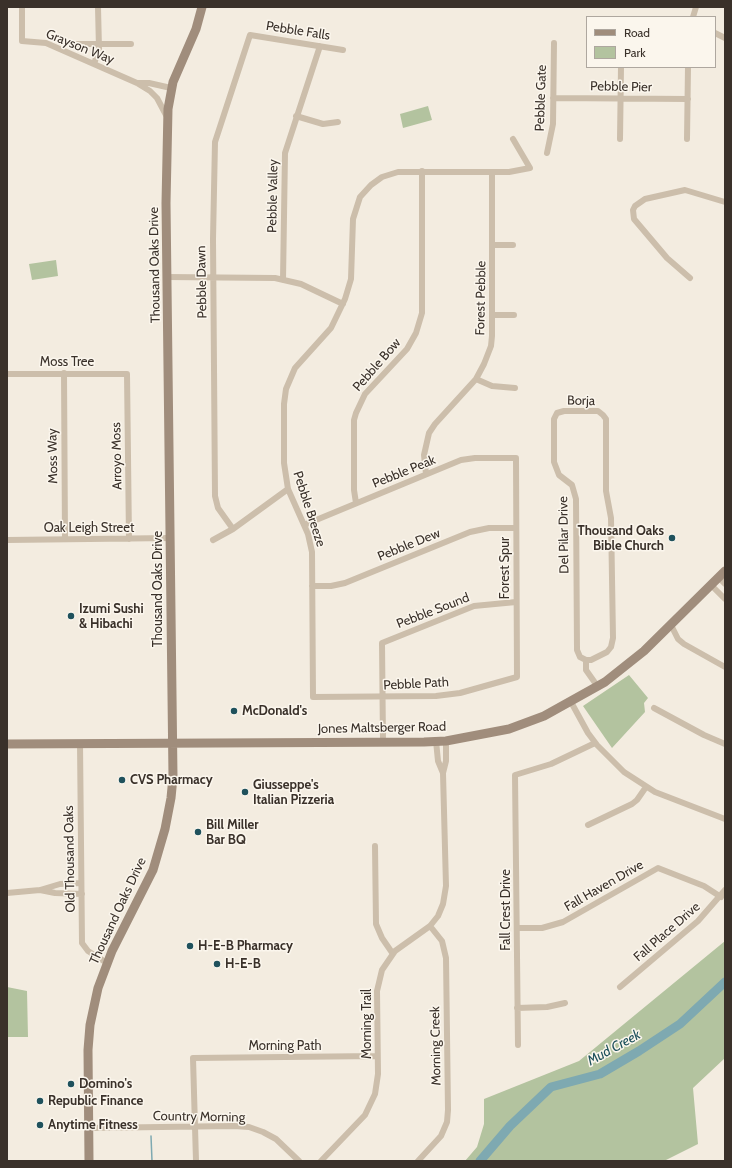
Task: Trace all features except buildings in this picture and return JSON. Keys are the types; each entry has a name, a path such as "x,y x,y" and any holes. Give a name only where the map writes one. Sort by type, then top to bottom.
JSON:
{"main road":[{"name":"Thousand Oaks Drive","path":"89,1161 88,1050 90,1025 98,988 107,963 157,859 166,829 171,798 173,743 167,277 168,119 171,88 180,63 196,29 202,7"},
{"name":"Jones Maltsberger Road","path":"7,744 446,741 509,729 544,716 598,687 644,651 711,585 723,578"}],"street":[{"name":"Grayson Way","path":"22,7 22,41 46,43 137,83 150,91 157,98 168,119"},
{"path":"94,64 98,56 99,45 98,7"},
{"path":"716,34 725,38"},
{"name":"Pebble Falls","path":"250,35 342,50"},
{"name":"Pebble Dawn","path":"233,529 218,508 215,496 213,153 215,142 250,35"},
{"name":"Pebble Gate","path":"547,154 553,124 554,43"},
{"path":"76,44 131,44"},
{"name":"Pebble Valley","path":"283,280 284,153 320,46"},
{"path":"620,139 621,68"},
{"path":"687,139 688,68"},
{"name":"Grayson Way","path":"137,83 149,83 171,88"},
{"name":"Pebble Pier","path":"553,98 688,99"},
{"path":"296,116 323,124 338,122"},
{"name":"Pebble Breeze","path":"313,697 312,552 304,524 288,489 284,463 284,404 286,389 295,368 330,328 343,304 351,279 353,219 355,208 360,197 371,185 387,174 398,172 492,172 517,171 530,168 513,139"},
{"name":"Pebble Bow","path":"356,503 354,490 354,428 356,413 365,394 407,349 416,333 422,313 422,171"},
{"name":"Forest Pebble","path":"426,474 424,456 429,433 435,424 476,379 484,364 490,346 492,315 492,172"},
{"path":"690,278 667,258 640,227 634,219 633,210 639,202 645,199 677,190 692,191 725,202"},
{"path":"492,245 513,245"},
{"path":"167,277 283,280 301,284 343,304"},
{"path":"492,315 514,315"},
{"name":"Moss Way","path":"64,373 65,539"},
{"name":"Moss Tree","path":"7,374 127,374"},
{"name":"Arroyo Moss","path":"127,374 128,539"},
{"path":"476,379 492,386 515,388"},
{"name":"Borja","path":"557,413 564,411 598,411 603,414 606,419 606,491 611,518 613,638 611,648 607,652 591,660 586,660"},
{"name":"Del Pilar Drive","path":"557,413 553,422 554,462 559,475 572,485 576,499 577,645 580,657 586,660 586,670 598,687"},
{"name":"Pebble Peak","path":"304,524 466,459 516,458"},
{"name":"Forest Spur","path":"516,458 516,602 518,677"},
{"path":"213,540 233,529 288,489"},
{"name":"Pebble Dew","path":"312,586 331,586 345,583 470,532 489,528 516,528"},
{"name":"Oak Leigh Street","path":"7,540 171,538"},
{"path":"711,585 725,599"},
{"name":"Pebble Sound","path":"383,697 382,643 474,606 516,602"},
{"path":"670,625 678,639 684,644 725,667"},
{"name":"Pebble Path","path":"313,697 426,697 460,693 518,677"},
{"path":"383,697 383,742"},
{"path":"571,702 595,743 624,772 646,787 673,800 725,819"},
{"path":"654,708 704,736 725,744"},
{"name":"Morning Trail","path":"436,741 438,761 443,774"},
{"name":"Morning Trail","path":"321,1161 358,1123 369,1108 377,1087 378,984 384,964 393,954 430,926 441,910 446,892 443,774 446,761 446,741"},
{"name":"Old Thousand Oaks","path":"80,743 82,942 88,951 107,963"},
{"name":"Fall Crest Drive","path":"518,1045 516,775 551,764 595,743"},
{"path":"588,825 632,804 637,800 646,787"},
{"path":"375,846 376,924 382,938 393,954"},
{"name":"Fall Haven Drive","path":"517,928 542,928 563,922 658,868 704,886 721,897"},
{"path":"7,893 40,890 60,884 81,883"},
{"path":"40,890 55,893 82,894"},
{"name":"Fall Place Drive","path":"620,987 698,921 721,897 725,890"},
{"name":"Morning Creek","path":"418,1161 441,1136 447,1122 448,1110 446,958 442,941 430,926"},
{"path":"517,1008 546,1007 565,1003"},
{"name":"Morning Path","path":"194,1126 193,1058 378,1056"},
{"path":"194,1126 196,1161"},
{"name":"Country Morning","path":"89,1128 234,1126 256,1129 276,1139 298,1161"}],"green space":[{"path":"428,106 432,120 403,128 400,114"},
{"path":"56,260 58,276 32,280 29,264"},
{"path":"629,675 648,698 644,703 645,712 612,748 583,706"},
{"path":"725,941 725,1058 693,1088 698,1144 664,1161 465,1161 477,1147 484,1124 484,1099 579,1061"},
{"path":"7,987 27,991 28,1037 7,1037"}],"waterway":[{"name":"Mud Creek","path":"480,1161 510,1126 551,1087 600,1074 639,1051 680,1024 725,982"},
{"path":"151,1136 152,1161"}],"place":[{"name":"Thousand Oaks Bible Church","path":"672,538"},
{"name":"Izumi Sushi & Hibachi","path":"71,616"},
{"name":"McDonald's","path":"234,711"},
{"name":"CVS Pharmacy","path":"122,780"},
{"name":"Giusseppe's Italian Pizzeria","path":"245,792"},
{"name":"Bill Miller Bar BQ","path":"198,832"},
{"name":"H-E-B Pharmacy","path":"190,946"},
{"name":"H-E-B","path":"217,964"},
{"name":"Domino's","path":"71,1084"},
{"name":"Republic Finance","path":"40,1101"},
{"name":"Anytime Fitness","path":"40,1125"}]}
